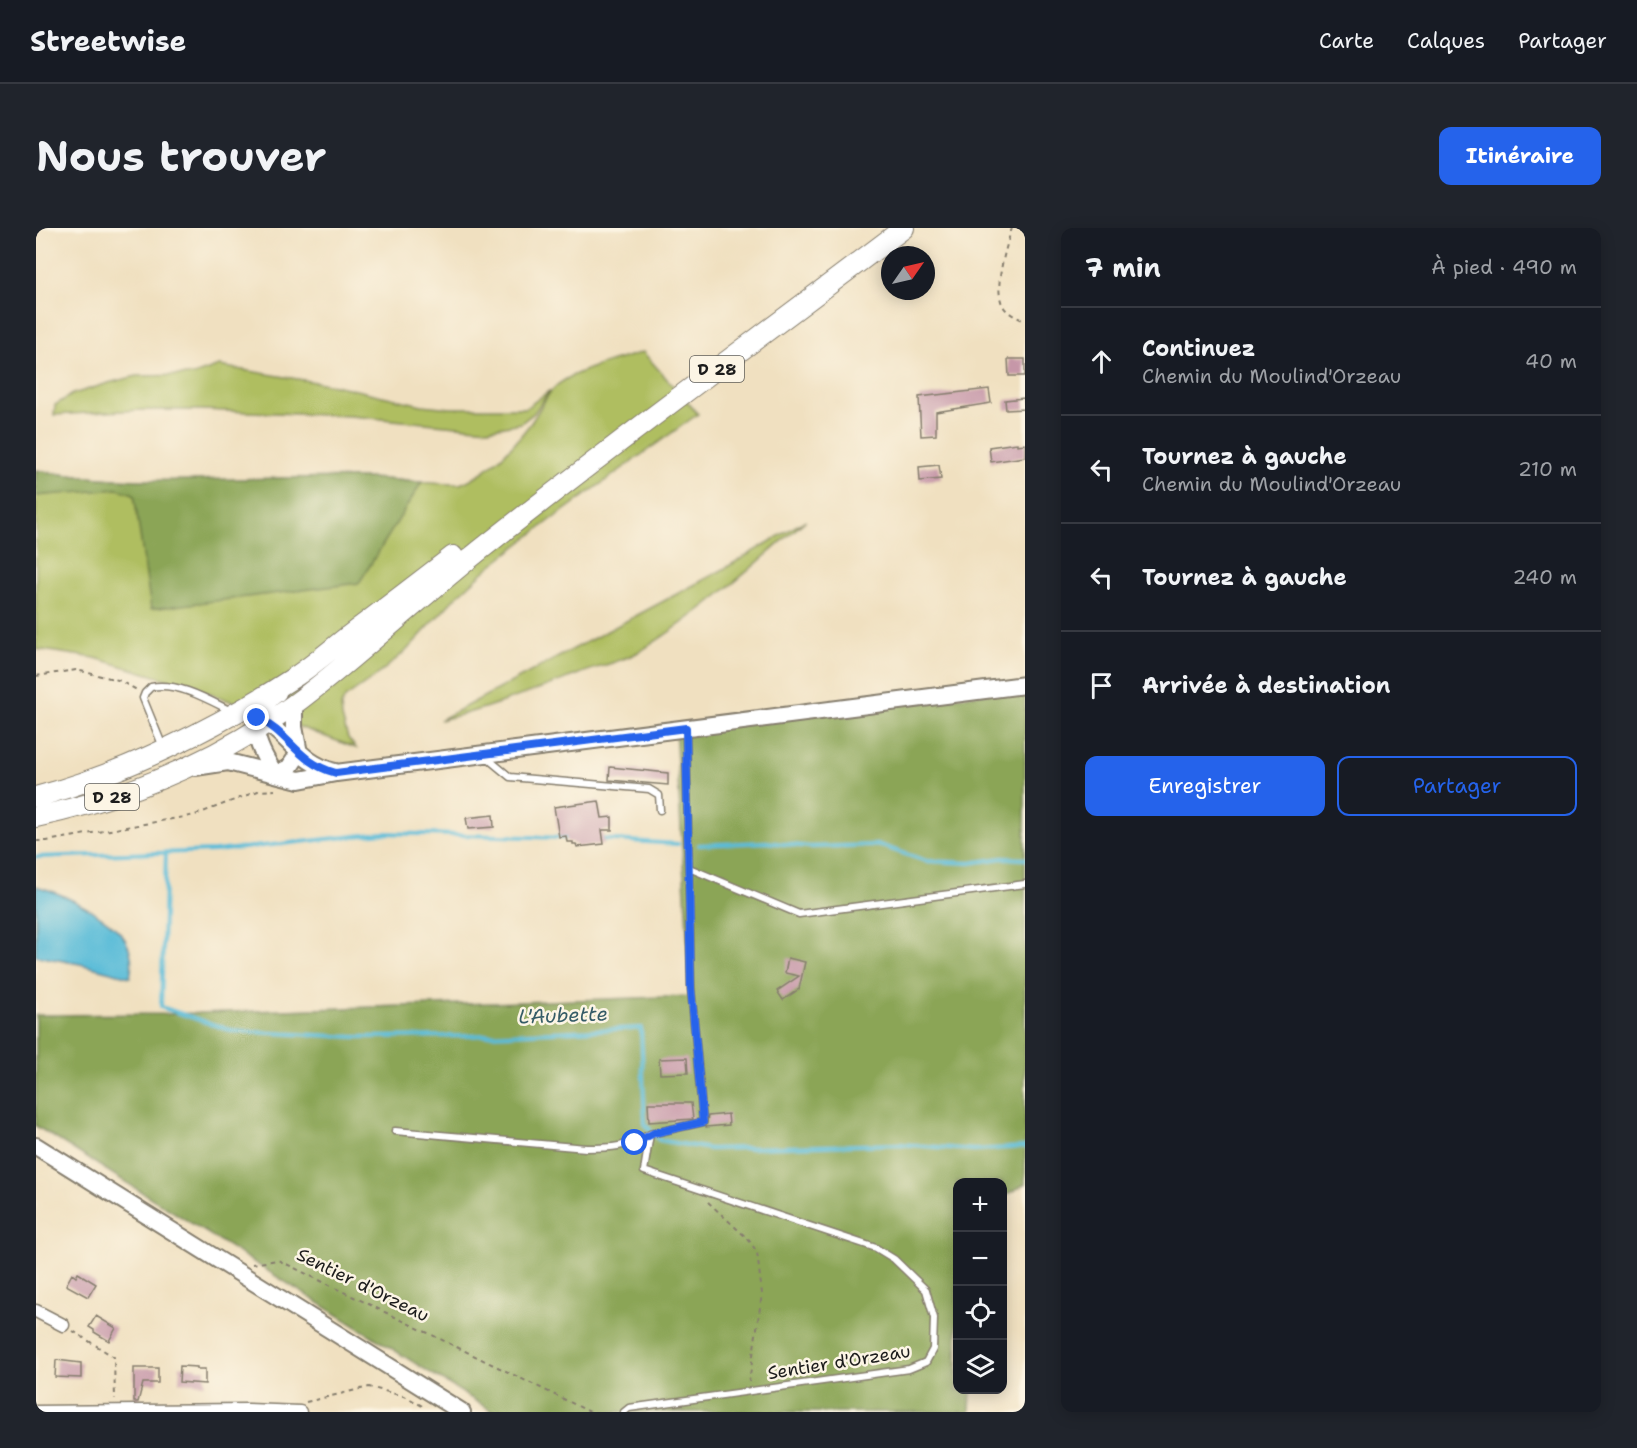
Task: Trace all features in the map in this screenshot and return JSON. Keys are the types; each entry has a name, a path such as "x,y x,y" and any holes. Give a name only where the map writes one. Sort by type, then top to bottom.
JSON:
{"main road":[{"name":"D 28","path":"36,797 101,775 164,749 294,678 886,228"},
{"name":"D 28","path":"36,817 91,804 185,769 294,704 487,544 904,228"}],"street":[{"path":"278,782 257,742 262,707 291,684 294,678"},
{"path":"185,769 224,762 278,782 299,780 482,753 1025,685"},
{"path":"278,782 299,753 294,727 294,704"},
{"path":"234,712 283,735 299,753 316,766 336,773"},
{"path":"36,1146 462,1412"},
{"path":"36,1311 63,1325"},
{"path":"36,1412 248,1410 303,1407"}],"lane":[{"path":"164,749 143,699 151,687 168,686 194,693 234,712"},
{"path":"395,1131 586,1148 610,1148 635,1143 652,1134 703,1122 691,988 686,728"},
{"path":"482,753 510,777 649,789 659,795 660,810"},
{"path":"689,868 799,914 1025,884"},
{"name":"Sentier d'Orzeau","path":"624,1412 629,1408 909,1369 926,1362 933,1349 934,1318 926,1290 894,1259 876,1248 644,1171 652,1134"}],"path":[{"path":"1012,228 1002,269 999,294 1006,310 1025,321"},
{"path":"36,676 76,670 118,680 145,693"},
{"path":"36,840 47,841 195,815 278,782"},
{"path":"690,1186 748,1239 757,1252 762,1294 748,1392"},
{"name":"Sentier d'Orzeau","path":"251,1264 278,1260 590,1412"},
{"path":"63,1325 114,1357 115,1411"},
{"path":"303,1407 369,1387 406,1397 425,1407"}],"green space":[{"path":"643,352 698,414 489,567 455,598 407,650 345,698 341,706 342,717 348,738 356,748 192,687 95,658 36,649 36,470 76,476 157,481 360,478 460,484 490,467 507,451 530,424 553,389 560,383 582,371"},
{"path":"219,366 334,385 422,405 451,408 526,408 550,390 534,413 521,423 488,429 350,416 202,410 141,410 54,415 55,405 73,394 112,382 137,376 194,375"},
{"path":"36,470 117,479 199,480 321,477 422,482 359,583 151,609 134,494 118,489 36,496"},
{"path":"806,520 707,605 642,650 619,661 476,711 440,720 722,570"},
{"path":"1025,689 1025,1184 1007,1195 1007,1178 953,1178 953,1394 971,1394 970,1412 493,1412 36,1126 36,1015 168,1014 691,996 675,729"}],"water":[{"path":"36,886 86,907 110,923 128,945 132,963 130,977 36,956"}],"building":[{"path":"1008,359 1025,359 1025,376 1009,376"},
{"path":"989,389 991,403 936,412 936,435 921,436 919,397"},
{"path":"1024,398 1025,409 1006,410 1005,400"},
{"path":"1017,443 1017,445 1025,444 1025,457 991,462 989,447"},
{"path":"939,465 941,479 920,481 919,467"},
{"path":"610,767 668,773 668,785 609,780"},
{"path":"599,801 602,818 612,817 612,830 602,830 604,844 577,847 573,842 567,842 566,836 559,837 554,807"},
{"path":"493,815 494,827 468,829 466,818"},
{"path":"788,958 805,962 799,989 783,1000 777,991 799,976 785,973"},
{"path":"687,1058 688,1073 660,1074 659,1059"},
{"path":"648,1103 691,1103 693,1119 649,1122"},
{"path":"728,1114 729,1125 706,1127 708,1116"},
{"path":"78,1273 96,1284 88,1297 66,1285 72,1274 76,1277"},
{"path":"96,1316 116,1328 109,1341 89,1327"},
{"path":"56,1360 81,1363 81,1378 55,1377"},
{"path":"180,1366 205,1369 205,1384 179,1382"},
{"path":"134,1368 158,1368 158,1383 143,1383 138,1402 134,1402"}],"waterway":[{"name":"L'Aubette","path":"36,857 215,851 383,833 570,838"},
{"name":"L'Aubette","path":"598,839 678,844"},
{"name":"L'Aubette","path":"699,845 766,842 810,847 879,845 926,861 970,863 1002,858 1025,859"},
{"name":"L'Aubette","path":"166,852 161,1007 233,1031 356,1037 465,1036 641,1028 645,1124 659,1140 710,1149 899,1144 974,1150 1025,1147"}],"route":[{"path":"257,718 283,735 299,753 316,766 336,773 686,728 691,988 703,1122 654,1133 635,1143"}]}
